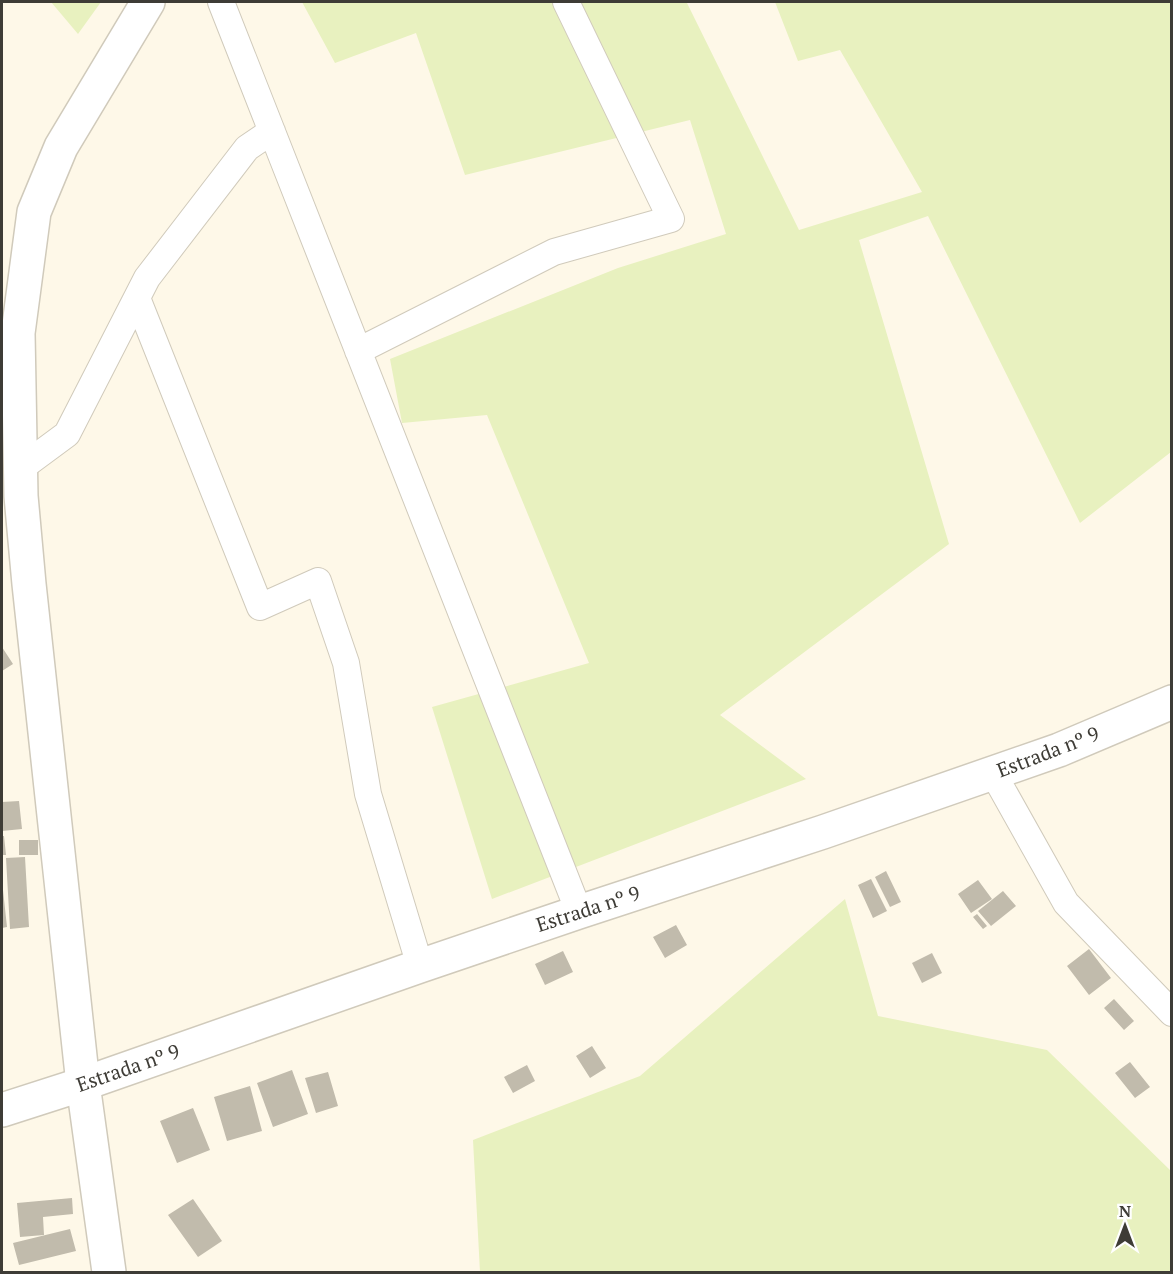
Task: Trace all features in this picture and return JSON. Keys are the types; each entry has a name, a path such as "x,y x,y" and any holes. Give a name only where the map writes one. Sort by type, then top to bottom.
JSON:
{"main road":[{"path":"109,1272 15,580 14,492 18,333 34,212 61,147 148,2"},
{"name":"Estrada nº 9","path":"2,1110 1059,750 1172,702"}],"street":[{"path":"221,2 579,912"},
{"path":"358,351 554,252 671,219 566,2"},
{"path":"14,492 67,434 147,278 247,148 272,131"},
{"path":"137,298 260,607 318,581 346,663 368,794 420,966"},
{"path":"993,773 1066,903 1172,1013"}],"green space":[{"path":"51,2 101,2 78,34"},
{"path":"302,2 691,2 687,3 799,230 922,192 840,50 798,61 775,2 1171,2 1171,452 1080,523 928,216 859,240 949,544 720,715 806,779 492,899 432,707 589,663 487,415 402,423 390,359 618,268 726,234 690,120 465,175 416,33 335,63"},
{"path":"845,899 878,1016 1047,1050 1171,1171 1171,1272 480,1272 473,1140 640,1076"}],"building":[{"path":"2,647 13,664 2,671"},
{"path":"19,801 22,829 2,831 2,802"},
{"path":"2,836 4,836 6,855 2,855"},
{"path":"19,840 38,840 38,855 19,855"},
{"path":"25,857 29,927 10,929 6,858"},
{"path":"886,871 901,902 890,907 875,877"},
{"path":"871,879 887,911 873,918 858,885"},
{"path":"978,880 992,899 971,913 958,894"},
{"path":"2,890 7,927 2,928"},
{"path":"1003,891 1016,906 991,926 978,911"},
{"path":"977,914 987,926 983,929 973,917"},
{"path":"676,925 687,945 665,958 653,937"},
{"path":"1089,949 1111,978 1089,995 1067,966"},
{"path":"563,951 573,972 545,985 535,964"},
{"path":"932,953 942,973 922,983 912,963"},
{"path":"1114,999 1134,1021 1124,1030 1104,1008"},
{"path":"592,1046 606,1068 590,1078 576,1056"},
{"path":"1130,1062 1150,1087 1135,1098 1115,1073"},
{"path":"527,1065 535,1081 513,1093 504,1077"},
{"path":"292,1070 308,1114 273,1127 257,1083"},
{"path":"328,1072 338,1106 316,1113 305,1078"},
{"path":"250,1086 262,1131 227,1141 214,1097"},
{"path":"193,1108 210,1150 177,1163 160,1121"},
{"path":"72,1198 73,1214 43,1217 44,1235 20,1237 17,1203"},
{"path":"193,1199 222,1241 198,1257 168,1215"},
{"path":"70,1229 76,1251 19,1265 13,1243"}]}
